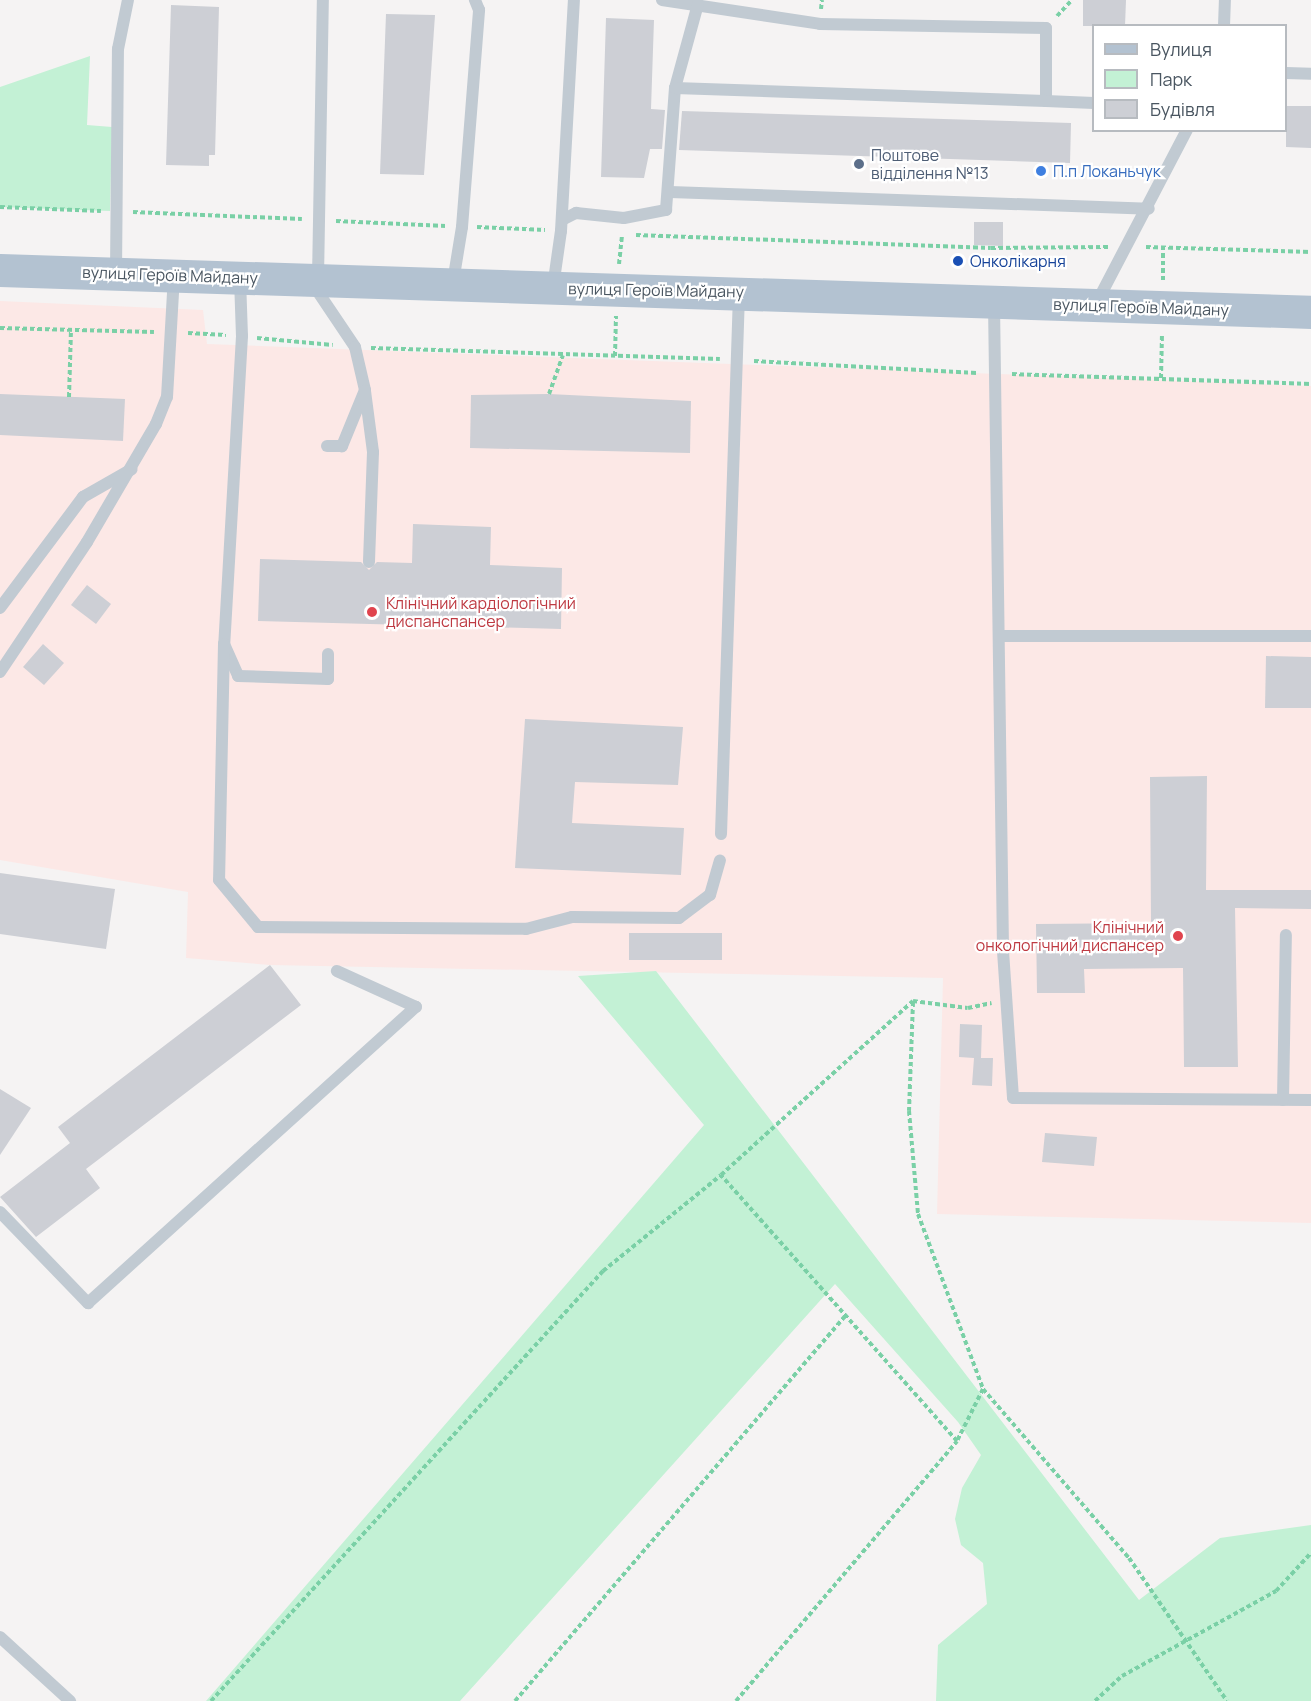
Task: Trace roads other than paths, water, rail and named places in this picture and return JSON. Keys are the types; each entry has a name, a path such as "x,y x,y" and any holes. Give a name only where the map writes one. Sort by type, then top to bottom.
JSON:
{"main road":[{"name":"вулиця Героїв Майдану","path":"0,270 1311,312"}],"lane":[{"path":"116,273 118,49 128,0"},
{"path":"323,0 319,220 314,279 355,347 365,390 373,452 369,562"},
{"path":"453,284 462,227 479,10 475,0"},
{"path":"553,288 562,225 574,0"},
{"path":"662,0 820,24 1046,28 1046,101"},
{"path":"1224,24 1225,0"},
{"path":"562,225 576,213 624,218 666,210 670,192 675,88 698,4"},
{"path":"1287,73 1311,74"},
{"path":"675,88 1092,103"},
{"path":"1095,305 1149,209 1186,132"},
{"path":"670,192 1149,209"},
{"path":"0,672 132,469 167,397 174,276"},
{"path":"240,278 242,336 224,644 219,880 258,927 526,929 572,917 679,918 710,895 720,860"},
{"path":"722,834 740,360 739,292"},
{"path":"994,303 1006,1000 1012,1098 1311,1100"},
{"path":"327,446 342,446 365,390"},
{"path":"0,608 83,496 132,469"},
{"path":"999,636 1311,636"},
{"path":"224,644 238,676 328,679 328,654"},
{"path":"1283,1100 1286,935"},
{"path":"0,1212 87,1303 416,1007 337,971"},
{"path":"0,1637 70,1701"}],"place":[{"name":"Поштове відділення №13","path":"859,164"},
{"name":"П.п Локаньчук","path":"1041,171"},
{"name":"Онколікарня","path":"958,261"},
{"name":"Клінічний кардіологічний диспанспансер","path":"372,612"},
{"name":"Клінічний онкологічний диспансер","path":"1178,936"}]}
